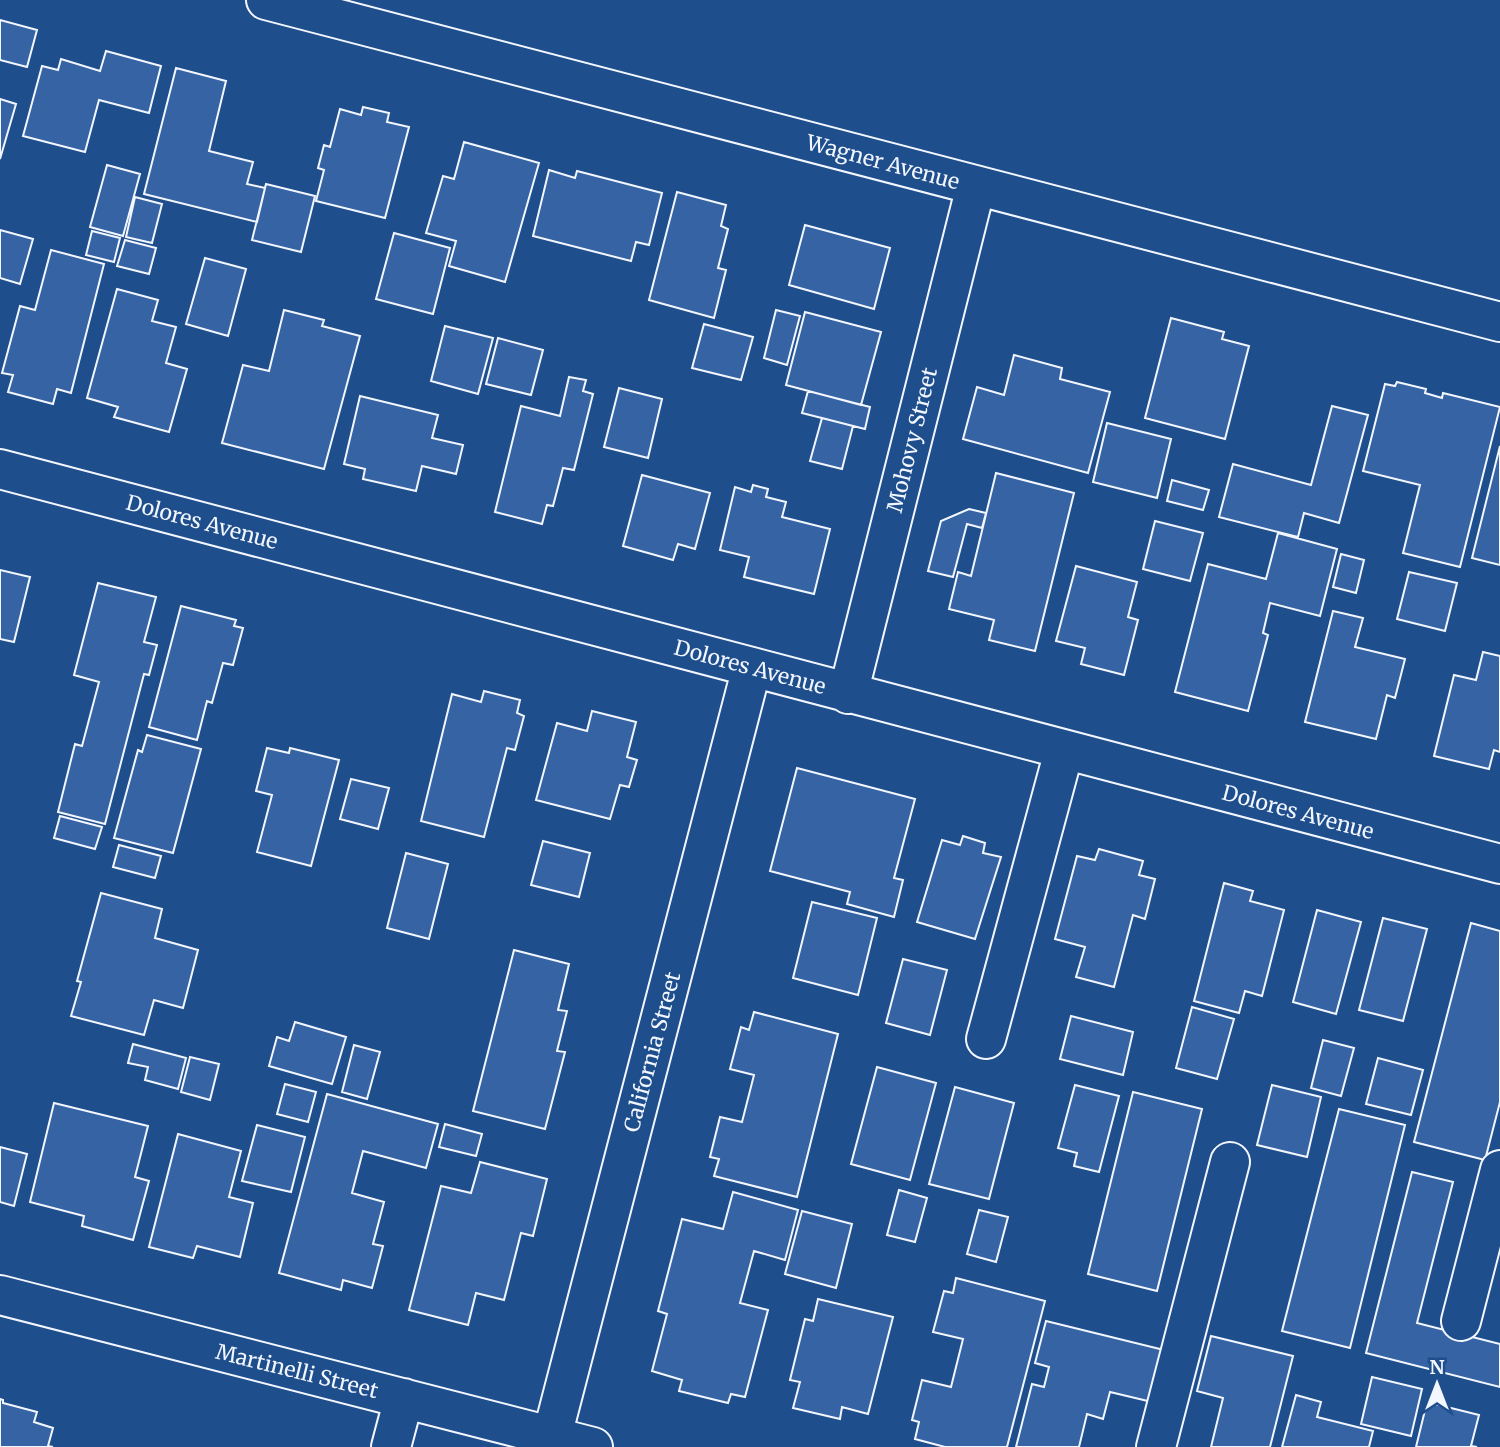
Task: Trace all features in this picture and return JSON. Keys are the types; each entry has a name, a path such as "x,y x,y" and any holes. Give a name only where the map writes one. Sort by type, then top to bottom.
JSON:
{"street":[{"name":"Wagner Avenue","path":"266,0 1500,322"},
{"name":"Mohovy Street","path":"848,694 976,186"},
{"name":"Dolores Avenue","path":"0,469 1500,864"},
{"name":"California Street","path":"552,1436 752,667"},
{"path":"986,1039 1064,751"},
{"path":"1156,1447 1230,1162"},
{"path":"1461,1321 1500,1170"},
{"name":"Martinelli Street","path":"0,1295 593,1447"},
{"path":"391,1447 404,1398"}],"building":[{"path":"0,20 37,30 27,67 0,60"},
{"path":"106,51 161,66 149,113 99,100 85,152 23,136 42,66 58,70 61,59 100,71"},
{"path":"176,68 226,81 209,151 253,162 247,184 265,188 257,222 144,194"},
{"path":"0,99 16,104 0,159"},
{"path":"363,107 389,113 387,122 409,127 385,218 316,201 324,170 318,168 324,145 330,147 340,109 361,115"},
{"path":"464,142 539,163 505,282 449,266 456,241 426,233 443,176 454,179"},
{"path":"107,165 140,174 123,236 90,227"},
{"path":"549,170 575,178 577,171 662,193 649,245 636,242 631,261 533,236"},
{"path":"266,184 315,196 301,252 252,240"},
{"path":"677,192 726,205 721,226 728,229 718,268 726,270 714,318 649,300"},
{"path":"135,197 162,204 152,243 126,237"},
{"path":"805,225 890,248 874,309 789,285"},
{"path":"0,230 33,239 20,284 0,278"},
{"path":"92,231 120,238 114,262 86,255"},
{"path":"394,233 450,248 433,314 376,299"},
{"path":"125,240 156,248 149,274 117,266"},
{"path":"51,250 104,264 71,393 57,389 53,404 8,392 13,375 2,373 20,306 35,310"},
{"path":"205,258 246,269 228,336 186,324"},
{"path":"117,289 158,300 152,321 176,327 166,363 187,369 169,432 114,417 118,407 87,398"},
{"path":"284,310 324,320 322,326 360,336 324,469 222,443 243,365 269,371"},
{"path":"776,310 800,316 787,365 764,358"},
{"path":"805,312 881,332 861,405 786,385"},
{"path":"1171,318 1224,332 1222,339 1249,346 1225,439 1145,418"},
{"path":"704,324 753,337 741,380 692,368"},
{"path":"445,326 493,338 478,394 431,381"},
{"path":"498,338 543,350 531,395 486,384"},
{"path":"1014,355 1062,368 1060,379 1110,392 1088,473 963,439 977,387 1004,395"},
{"path":"569,377 586,380 583,391 593,394 574,470 563,468 553,506 547,505 542,524 495,512 521,406 560,416"},
{"path":"1397,382 1426,389 1425,393 1442,398 1443,393 1500,407 1460,567 1403,553 1420,485 1363,471 1385,384 1395,386"},
{"path":"619,388 662,399 648,458 604,447"},
{"path":"808,391 870,407 865,429 802,413"},
{"path":"360,396 438,415 432,438 463,445 456,474 422,466 416,491 363,479 365,469 344,464"},
{"path":"1332,406 1368,415 1339,523 1304,513 1298,537 1219,517 1233,464 1311,485"},
{"path":"822,418 853,426 842,469 810,461"},
{"path":"1107,423 1171,439 1157,498 1093,482"},
{"path":"1500,446 1500,565 1472,558"},
{"path":"996,473 1074,493 1035,651 989,640 994,620 949,609 958,572 971,576"},
{"path":"642,475 710,493 695,549 678,544 673,560 623,546"},
{"path":"1172,480 1209,490 1203,510 1167,501"},
{"path":"753,485 768,489 766,497 786,502 782,517 830,529 814,594 744,577 749,557 720,550 735,487 751,492"},
{"path":"969,509 986,513 982,528 967,524 953,577 928,571 941,521"},
{"path":"1155,521 1203,533 1190,581 1143,569"},
{"path":"1278,533 1337,549 1320,616 1270,603 1263,633 1268,635 1248,711 1175,692 1208,564 1266,579"},
{"path":"1341,554 1364,560 1356,593 1333,587"},
{"path":"1076,566 1137,582 1128,617 1138,620 1124,675 1081,664 1085,648 1056,641"},
{"path":"0,570 30,577 14,642 0,639"},
{"path":"1409,572 1457,583 1445,631 1397,619"},
{"path":"98,583 156,597 144,642 157,645 149,675 144,674 105,824 58,812 75,744 82,746 99,682 74,675"},
{"path":"181,606 236,620 234,626 243,628 233,665 223,663 212,703 207,701 197,740 149,727"},
{"path":"1333,611 1363,618 1355,647 1405,659 1395,698 1387,695 1376,739 1305,722"},
{"path":"1483,652 1500,656 1500,752 1494,750 1489,769 1434,756 1454,675 1476,680"},
{"path":"484,691 520,700 517,713 524,716 515,750 507,748 484,837 421,821 452,694 481,702"},
{"path":"592,711 636,722 627,757 637,760 629,787 620,785 610,819 536,800 557,723 587,731"},
{"path":"147,735 201,749 173,853 114,838 138,750 142,752"},
{"path":"267,748 289,753 290,748 339,760 311,866 257,852 272,795 256,791"},
{"path":"797,768 915,799 894,878 903,880 894,917 847,904 850,892 770,871"},
{"path":"351,779 389,788 378,829 340,819"},
{"path":"60,816 102,827 95,849 54,838"},
{"path":"963,836 985,843 983,853 1001,857 975,939 917,922 942,840 960,845"},
{"path":"543,841 590,853 579,897 531,885"},
{"path":"119,845 161,856 155,878 113,867"},
{"path":"1099,849 1143,861 1139,875 1155,879 1145,919 1133,915 1114,987 1076,977 1085,947 1055,939 1077,856 1095,860"},
{"path":"406,853 448,864 429,939 387,928"},
{"path":"1224,883 1253,891 1250,901 1284,910 1262,996 1245,991 1239,1013 1194,1001"},
{"path":"101,893 162,909 155,938 198,950 183,1008 154,1000 144,1035 71,1016 81,982 77,981"},
{"path":"812,902 877,918 858,995 793,978"},
{"path":"1317,910 1361,922 1336,1014 1293,1002"},
{"path":"1383,918 1427,929 1403,1021 1359,1010"},
{"path":"1471,923 1500,931 1500,1102 1485,1160 1414,1142"},
{"path":"514,950 569,964 558,1010 567,1011 557,1051 565,1052 545,1129 473,1111"},
{"path":"903,959 947,970 930,1035 886,1023"},
{"path":"1192,1007 1234,1019 1217,1079 1176,1068"},
{"path":"754,1012 838,1034 797,1197 714,1176 719,1159 710,1157 720,1117 742,1122 754,1075 730,1069 741,1027 749,1030"},
{"path":"1071,1016 1133,1032 1123,1075 1060,1059"},
{"path":"295,1022 346,1037 332,1084 269,1066 277,1037 289,1041"},
{"path":"1323,1040 1354,1048 1341,1096 1311,1088"},
{"path":"133,1044 186,1058 178,1089 145,1080 148,1067 128,1063"},
{"path":"354,1045 380,1052 367,1099 342,1092"},
{"path":"190,1057 219,1064 210,1100 181,1092"},
{"path":"1378,1058 1423,1070 1411,1115 1366,1104"},
{"path":"877,1067 936,1083 910,1180 851,1164"},
{"path":"285,1084 316,1092 308,1122 277,1114"},
{"path":"1075,1085 1119,1096 1099,1172 1074,1166 1077,1153 1058,1148"},
{"path":"1272,1085 1321,1097 1307,1157 1257,1145"},
{"path":"955,1087 1014,1103 989,1199 929,1184"},
{"path":"1133,1092 1202,1109 1157,1291 1088,1274"},
{"path":"327,1094 438,1124 426,1168 363,1151 352,1193 384,1202 373,1244 383,1246 372,1288 343,1280 341,1290 279,1273"},
{"path":"54,1103 148,1126 135,1177 149,1181 133,1240 82,1226 84,1216 30,1202"},
{"path":"1339,1109 1405,1125 1350,1348 1282,1331"},
{"path":"445,1124 482,1134 476,1156 439,1147"},
{"path":"257,1125 305,1137 291,1192 242,1181"},
{"path":"178,1134 241,1151 229,1197 253,1203 240,1257 197,1246 193,1258 149,1247"},
{"path":"0,1147 27,1154 14,1206 0,1202"},
{"path":"480,1162 547,1179 533,1236 521,1233 504,1300 476,1293 468,1325 409,1310 441,1186 471,1193"},
{"path":"1412,1172 1453,1182 1417,1323 1500,1344 1500,1387 1366,1353"},
{"path":"899,1190 927,1198 915,1242 887,1235"},
{"path":"733,1192 798,1210 785,1260 754,1251 740,1303 768,1310 745,1397 731,1394 728,1403 679,1391 682,1380 652,1371 667,1314 658,1311 682,1219 723,1229"},
{"path":"979,1210 1008,1217 996,1262 967,1254"},
{"path":"802,1211 852,1224 836,1288 785,1274"},
{"path":"956,1278 1045,1301 1007,1447 945,1447 915,1439 919,1422 912,1420 922,1380 951,1387 963,1339 933,1332 944,1291 953,1293"},
{"path":"818,1299 893,1317 868,1414 842,1407 840,1419 793,1408 800,1382 790,1380 805,1319 813,1321"},
{"path":"1046,1321 1164,1350 1152,1402 1110,1392 1103,1419 1087,1414 1079,1447 1016,1447 1032,1384 1044,1387 1049,1367 1035,1363"},
{"path":"1211,1336 1293,1356 1270,1447 1211,1447 1223,1398 1197,1391"},
{"path":"1372,1377 1422,1389 1411,1436 1361,1424"},
{"path":"1296,1395 1321,1402 1317,1417 1373,1431 1369,1447 1282,1447"},
{"path":"0,1399 3,1403 37,1412 34,1422 53,1428 48,1446 53,1447 0,1447"},
{"path":"1427,1402 1479,1415 1471,1446 1477,1447 1416,1447"}]}
